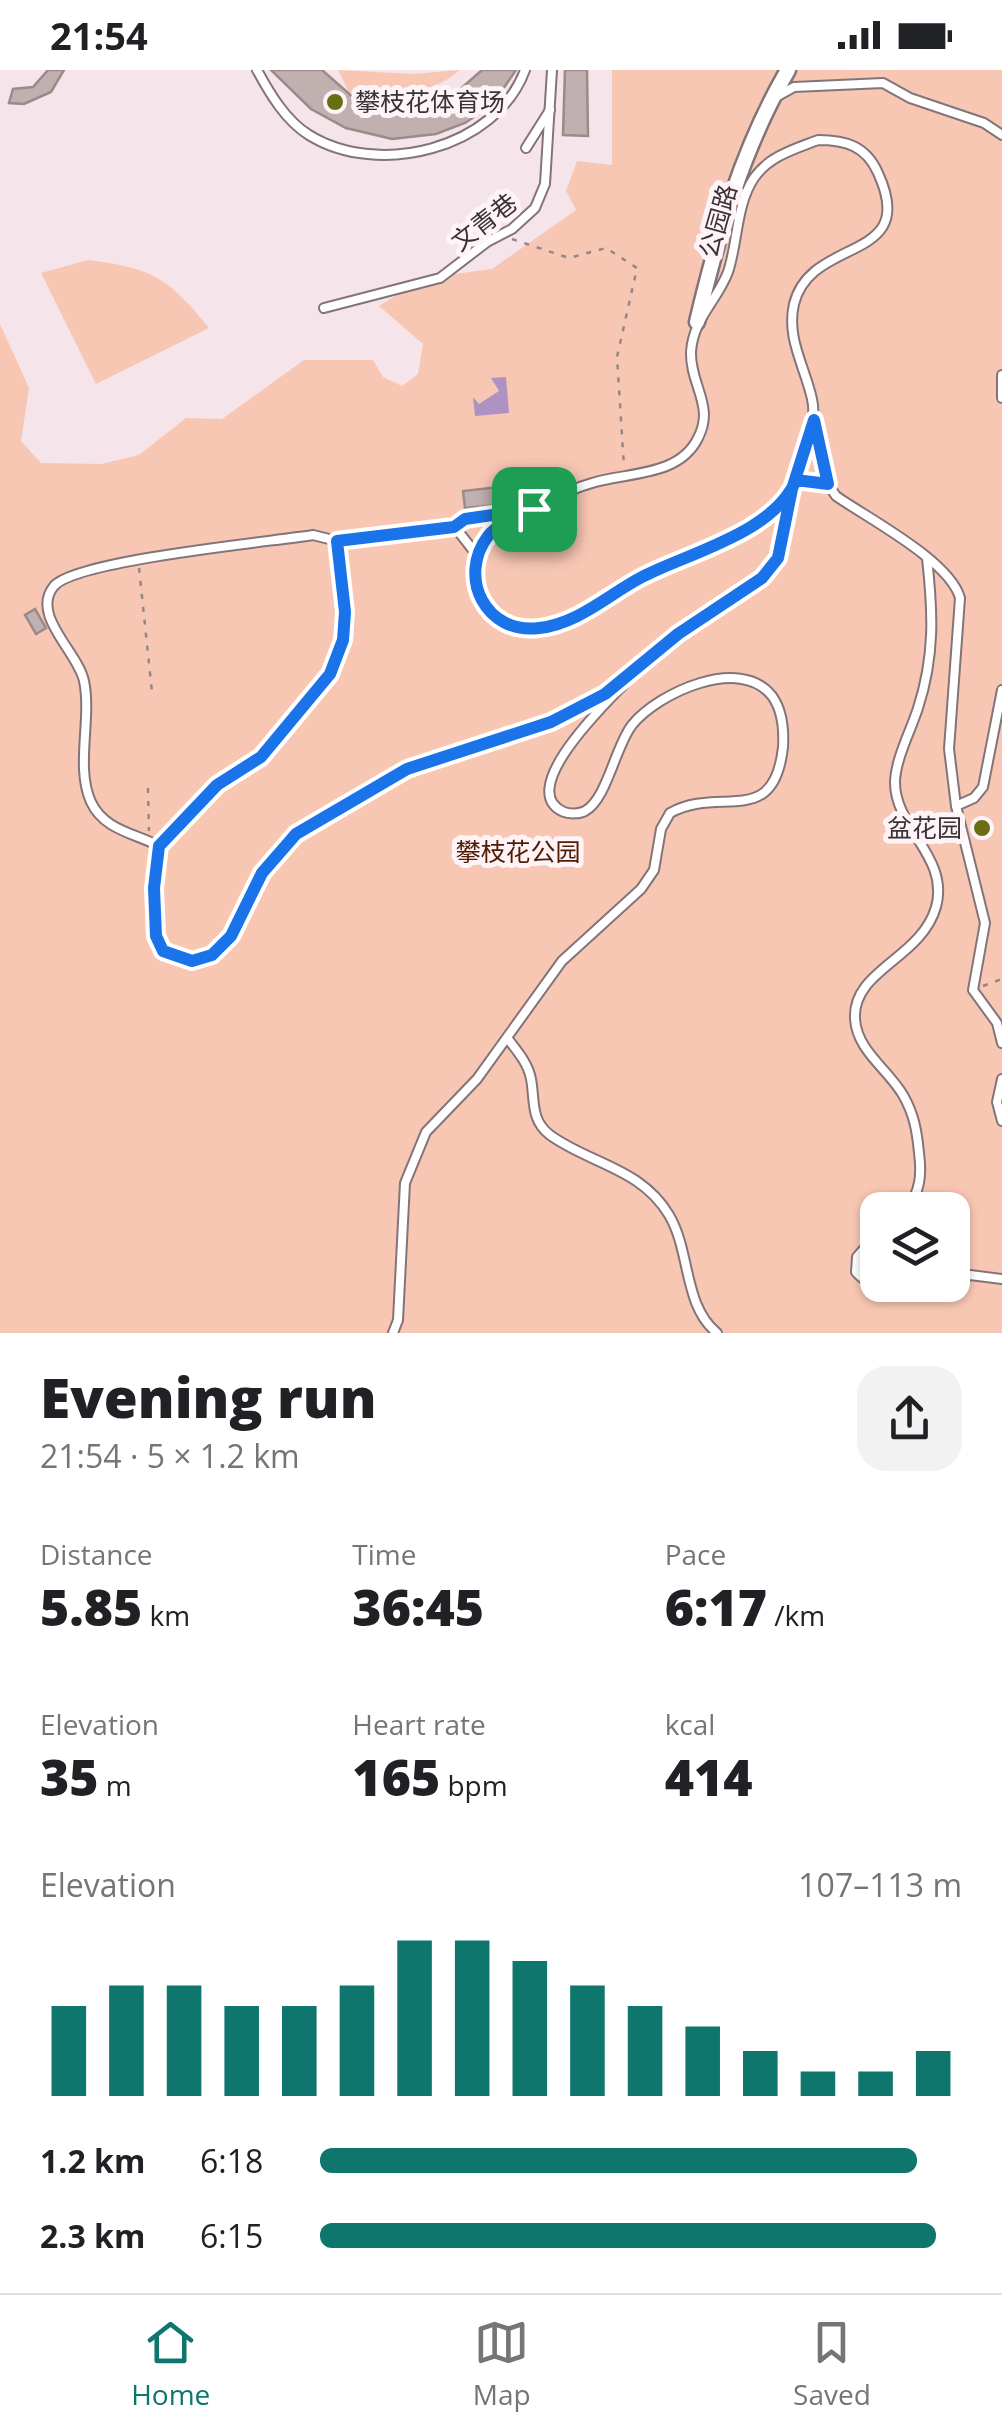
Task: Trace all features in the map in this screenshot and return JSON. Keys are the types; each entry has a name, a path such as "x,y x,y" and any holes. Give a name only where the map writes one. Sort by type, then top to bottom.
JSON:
{"street":[{"name":"公园路","path":"697,322 721,219 771,100 788,70"}],"lane":[{"path":"257,70 287,115 308,135 338,148 403,154 468,134 498,112 525,70"},
{"name":"文青巷","path":"324,308 440,278 535,208 545,184 552,70"},
{"path":"820,70 820,84"},
{"path":"882,70 883,84"},
{"path":"771,100 794,86 883,84 910,98 984,123 1002,135"},
{"path":"526,148 552,106"},
{"name":"公园路","path":"476,554 492,531 534,509 592,483 667,466 694,448 706,424 706,406 691,368 697,322 728,271 742,210 762,169 770,160 818,140 858,146 873,161 887,192 890,211 876,238 826,262 805,278 793,305 794,342 812,398 814,420 778,558 762,578 640,666"},
{"path":"1002,376 1002,398"},
{"path":"814,420 828,484 836,496 927,558 956,584 960,598 949,750 956,806 985,923 973,990 997,1023 1002,1043"},
{"path":"454,527 476,554 474,582 484,607 503,624 538,629 574,618 644,576 714,548 776,508 794,485 828,484"},
{"path":"159,846 103,820 90,801 85,781 84,681 74,654 48,617 46,602 56,584 99,566 314,535 337,541 454,527 465,519 534,509"},
{"path":"337,541 345,612 343,640 330,674 261,757 217,785 159,846 154,888 156,936 163,951 177,959 192,961 212,955 231,936 262,873 296,834 407,769 551,722 605,694 640,666"},
{"path":"918,1192 921,1172 916,1123 902,1093 862,1045 854,1018 860,990 927,932 938,902 936,872 900,815 895,779 933,654 927,558"},
{"path":"394,1333 398,1320 405,1183 426,1132 508,1040 562,962 641,888 654,870 661,829 670,813 705,800 744,802 761,798 780,769 781,714 771,694 752,681 726,677 696,682 634,723 615,753 598,799 584,812 567,814 554,805 549,791 554,768 640,666"},
{"path":"956,806 974,798 984,787 1002,690"},
{"path":"508,1040 526,1064 532,1104 549,1134 637,1178 668,1214 686,1256 702,1321 717,1333"},
{"path":"1002,1079 997,1102 1002,1121"},
{"path":"860,1254 856,1272 860,1276"},
{"path":"970,1275 1002,1279"}],"path":[{"path":"501,234 568,258 606,248 637,268 617,357 624,478"},
{"path":"138,561 152,692"},
{"path":"148,788 150,841"},
{"path":"973,990 1002,979"}],"green space":[{"path":"338,70 413,74 460,70 427,88 374,88 350,94"},
{"name":"攀枝花公园","path":"612,70 1002,70 1002,1333 0,1333 0,324 29,388 21,441 41,463 101,464 139,455 186,418 222,419 304,360 373,360 383,377 402,386 418,374 423,344 379,306 424,278 492,269 576,210 566,191 577,161 612,165"},
{"path":"88,260 129,267 158,278 182,297 209,328 96,384 41,273"}],"shaded area":[{"path":"506,377 509,413 475,416 473,397 479,404 499,391 491,378"}],"building":[{"path":"48,70 64,70 51,92 24,104 9,103 13,89 33,87"},
{"name":"攀枝花体育场","path":"271,70 322,70 355,99 386,109 418,109 449,99 482,70 516,70 492,105 465,123 436,134 392,139 346,128 311,109"},
{"path":"565,70 587,70 588,136 563,135"},
{"path":"517,485 518,503 465,508 463,491"},
{"path":"35,609 46,628 36,634 25,615"}],"place":[{"name":"攀枝花体育场","path":"335,102"},
{"name":"盆花园","path":"982,828"}],"route":[{"path":"534,509 465,519 454,527 337,541 345,612 343,640 330,674 261,757 217,785 159,846 154,888 156,936 163,951 192,961 212,955 231,936 262,873 296,834 407,769 551,722 605,694 678,634 762,578 778,558 792,489 814,420 828,484 796,480 792,489 776,508 714,548 644,576 574,618 538,629 503,624 484,607 474,582 476,554 492,531 534,509"}]}
